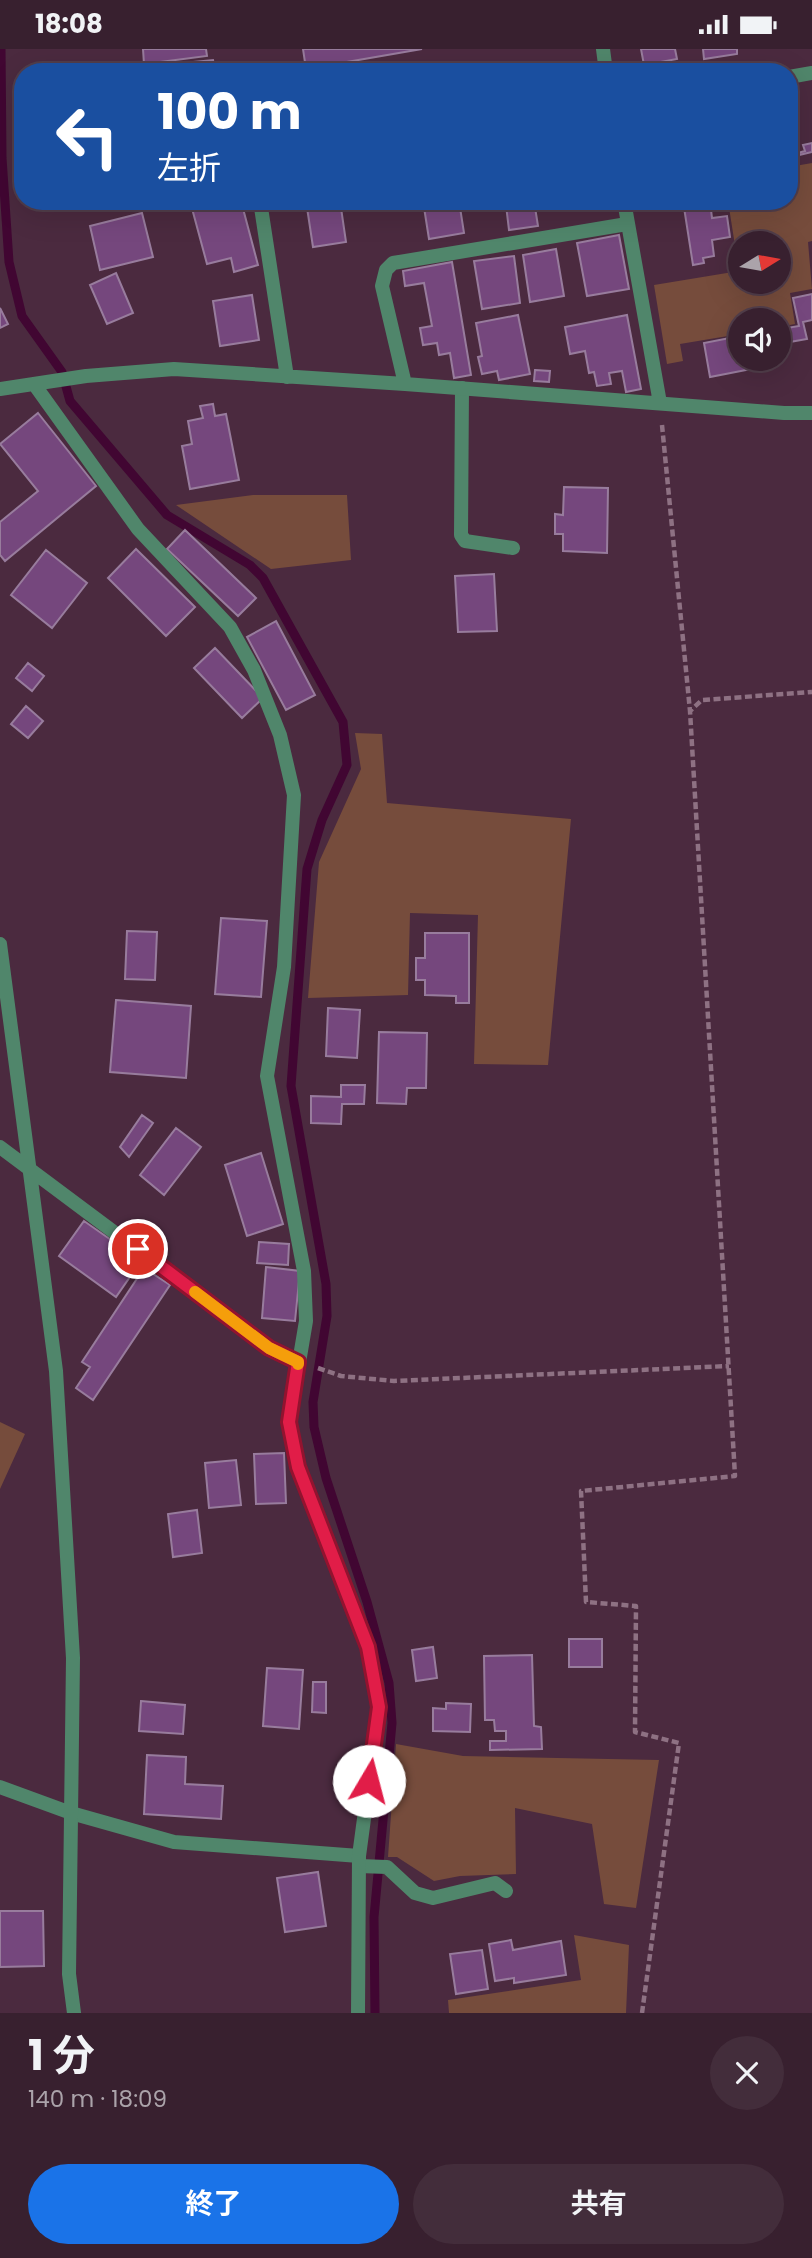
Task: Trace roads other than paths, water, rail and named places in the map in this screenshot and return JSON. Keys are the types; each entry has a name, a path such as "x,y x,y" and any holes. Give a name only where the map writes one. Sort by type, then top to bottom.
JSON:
{"street":[{"path":"261,210 287,377"},
{"path":"625,210 660,403"},
{"path":"405,384 382,286 386,270 393,263 627,225"},
{"path":"0,389 86,376 173,369 812,413"},
{"path":"41,383 138,529 230,627 254,670 280,735 294,795 284,967 267,1076 304,1272 306,1321 289,1422 298,1467 368,1647 379,1707 359,1863 358,2013"},
{"path":"462,388 461,535 465,541 513,548"},
{"path":"0,944 56,1371 73,1658 69,1974 74,2013"},
{"path":"0,1147 269,1348 298,1362"},
{"path":"0,1787 71,1812 174,1842 387,1867 415,1893 433,1898 495,1883 506,1891"}],"waterway":[{"path":"1,49 2,158 9,262 22,316 62,372 70,401 167,515 250,565 263,578 343,722 347,765 322,820 307,869 291,1086 326,1284 327,1316 313,1402 314,1427 326,1478 367,1602 389,1683 392,1723 374,1917 375,2013"}]}
